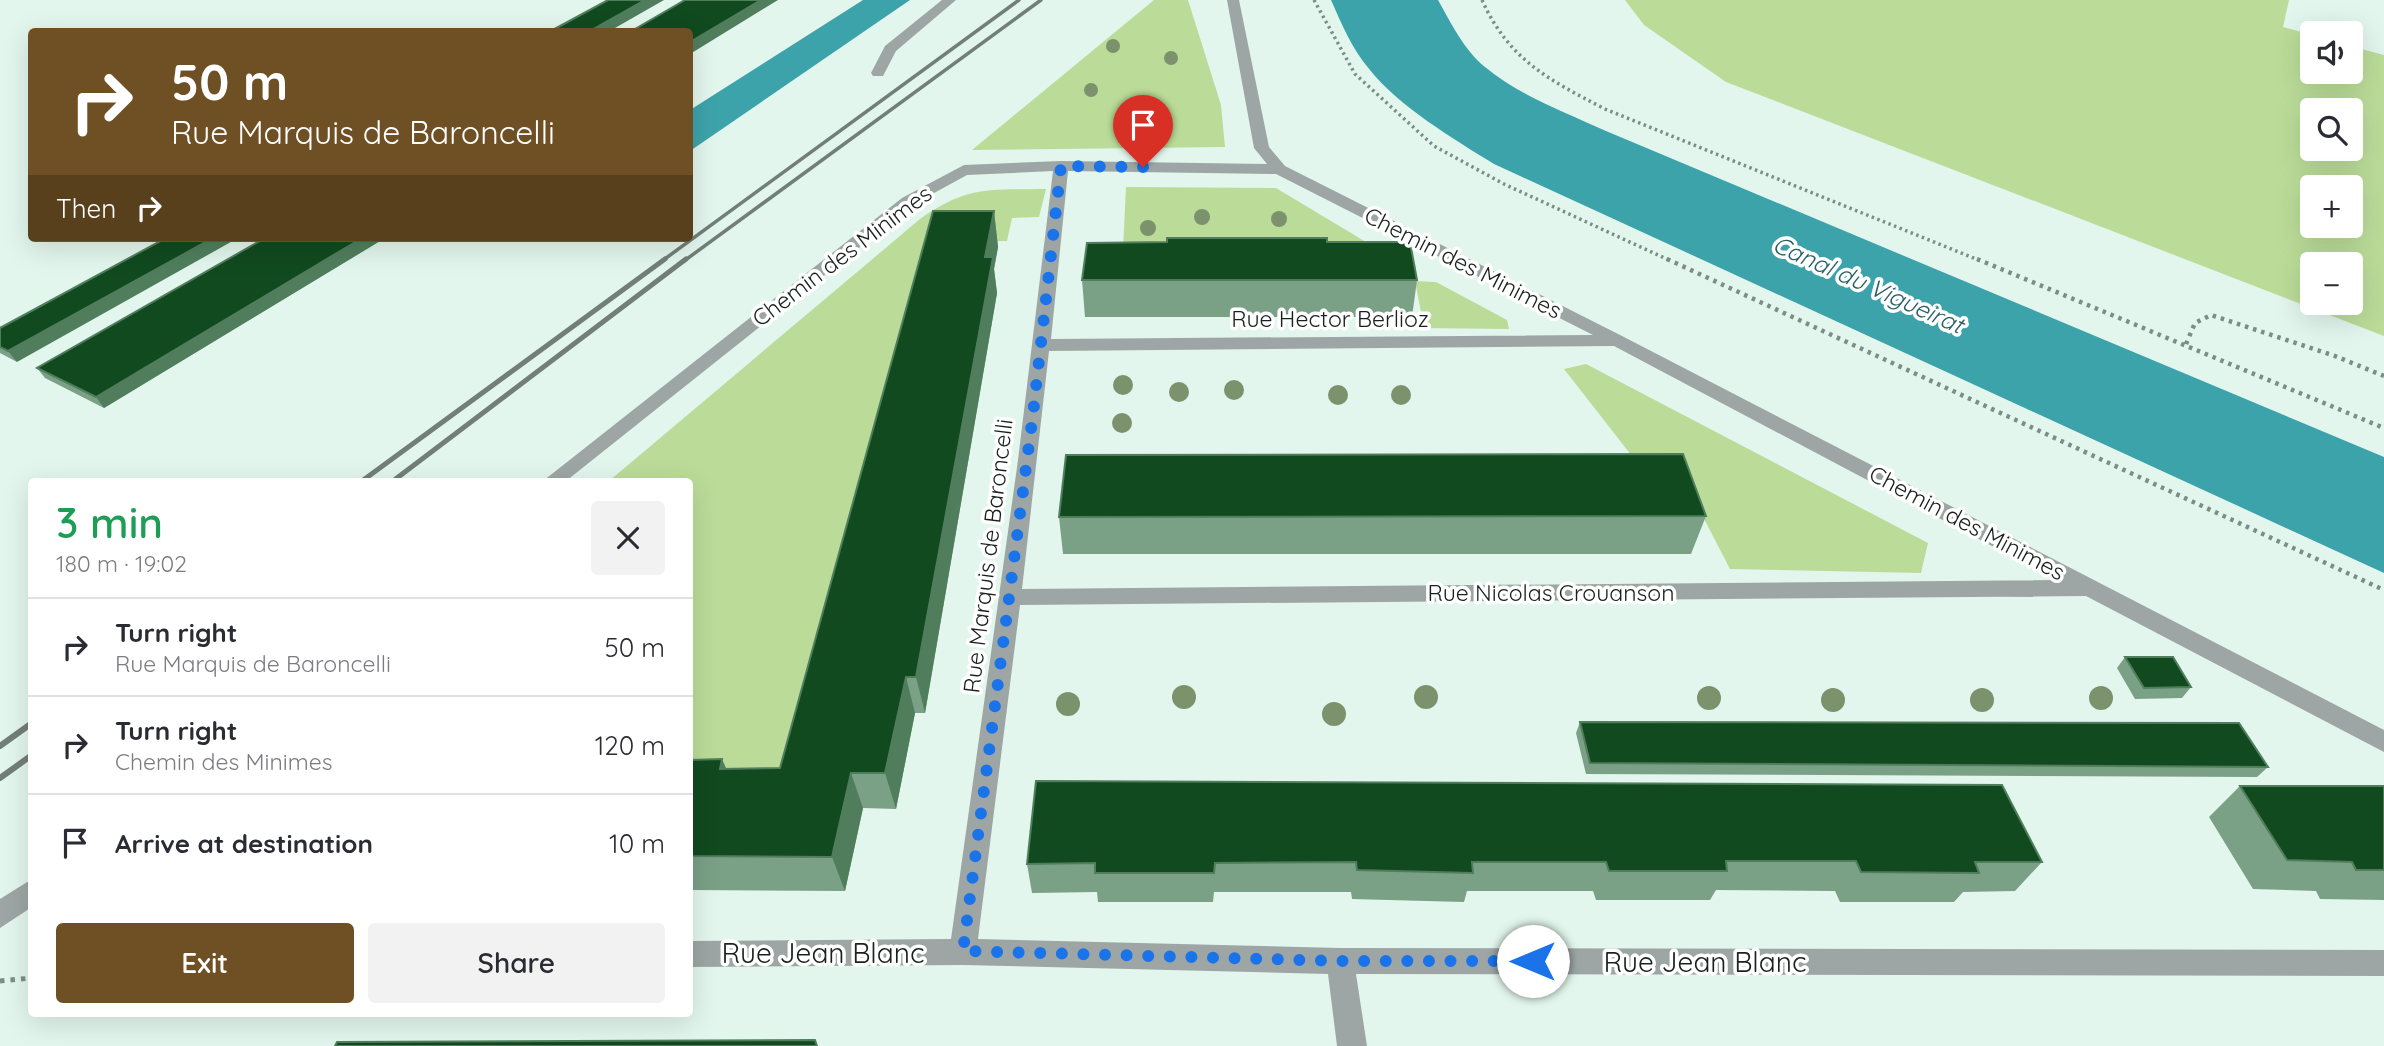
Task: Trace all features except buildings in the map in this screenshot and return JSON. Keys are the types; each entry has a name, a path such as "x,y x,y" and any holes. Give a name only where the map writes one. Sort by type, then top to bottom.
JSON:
{"street":[{"path":"878,73 890,49 950,0"},
{"path":"1233,0 1262,148 1279,169"},
{"name":"Chemin des Minimes","path":"557,478 908,201 964,170 1061,166 1279,169 1618,341 2384,742"},
{"name":"Rue Marquis de Baroncelli","path":"963,951 1042,345 1061,166"},
{"name":"Rue Hector Berlioz","path":"1042,345 1618,341"},
{"name":"Rue Nicolas Crouanson","path":"1010,597 2092,589"},
{"path":"0,915 28,894"},
{"name":"Rue Jean Blanc","path":"693,954 963,951 1340,961 2384,963"},
{"path":"1340,961 1352,1046"}],"path":[{"path":"1314,0 1355,74 1434,146 1504,184 2384,590"},
{"path":"1482,0 1499,35 1520,56 1555,83 1605,109 2186,344 2384,428"},
{"path":"2186,344 2195,323 2211,315 2335,356 2384,376"},
{"path":"0,981 28,978"}],"green space":[{"path":"1154,0 1188,0 1221,105 1225,147 972,150"},
{"path":"1625,0 2289,0 2283,27 2300,32 2300,84 2363,84 2363,49 2384,55 2384,336 2330,315 2363,315 2363,252 2300,252 2300,304 1726,82 1644,25"},
{"path":"1126,187 1276,188 1411,269 1122,271"},
{"path":"1046,189 1039,217 1012,218 1007,241 933,242 783,784 693,785 693,478 613,478 920,219 952,200 994,190"},
{"path":"1415,281 1436,282 1507,320 1509,329 1424,328"},
{"path":"1586,364 1928,543 1921,573 1730,569 1685,482 1653,483 1564,369"}],"water":[{"path":"863,0 910,0 693,149 693,108"},
{"name":"Canal du Vigueirat","path":"1331,0 1438,0 1458,36 1477,60 1513,87 1543,103 2384,457 2384,573 1494,164 1428,121 1381,83 1353,45"}],"railway":[{"path":"693,238 1019,0"},
{"path":"684,261 1041,0"},
{"path":"662,261 688,242"},
{"path":"366,478 665,259"},
{"path":"397,478 686,259"},
{"path":"0,746 28,726"},
{"path":"0,778 28,758"}],"route":[{"path":"1143,167 1061,166 1042,345 963,951 1340,961 1533,961"}]}
